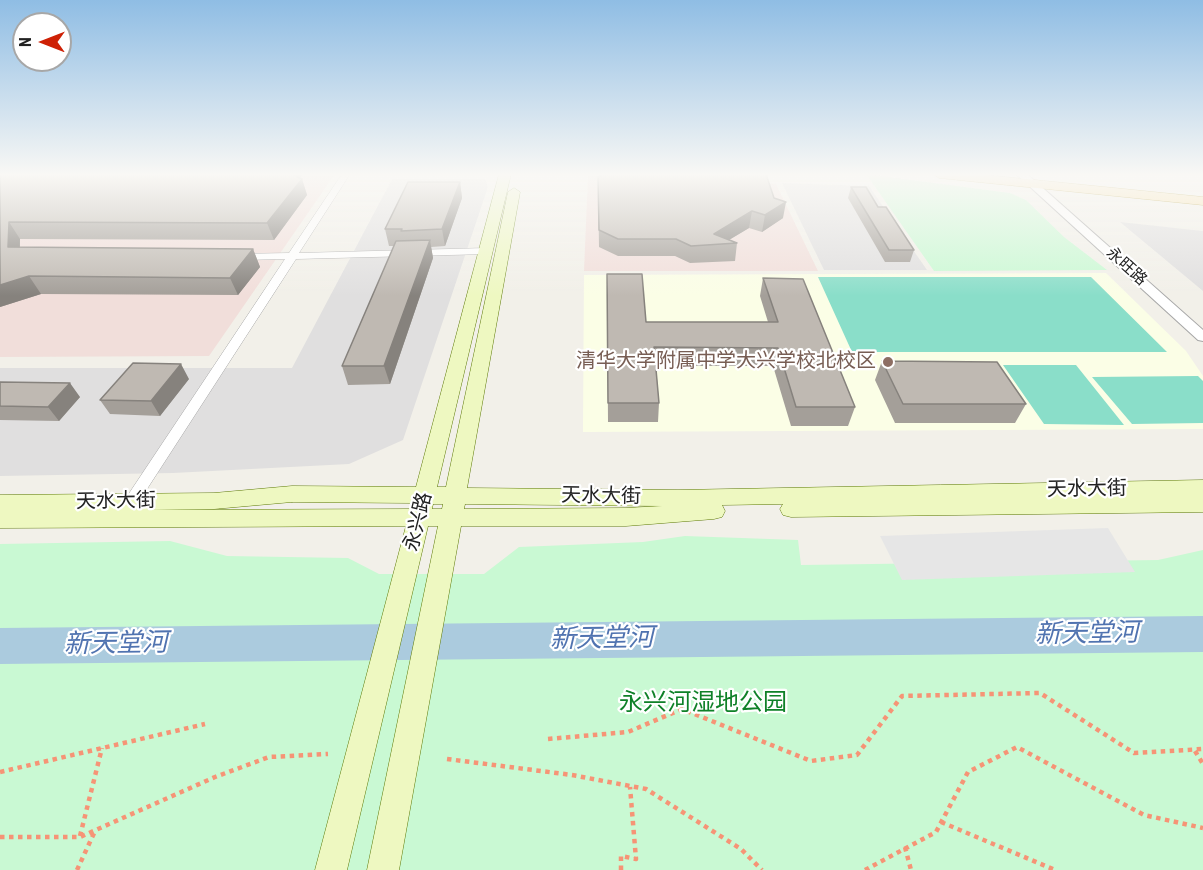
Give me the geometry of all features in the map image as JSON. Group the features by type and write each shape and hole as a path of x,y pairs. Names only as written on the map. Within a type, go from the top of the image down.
{"main road":[{"name":"永兴路","path":"331,870 496,215"},
{"name":"永兴路","path":"382,870 510,215"},
{"name":"天水大街","path":"0,503 214,501 292,494 678,498 1203,488"},
{"name":"天水大街","path":"0,519 626,517 696,511 1203,504"}],"street":[{"path":"130,502 320,215"},
{"name":"永旺路","path":"1070,215 1203,337"},
{"name":"永旺路","path":"1074,215 1203,322"},
{"path":"223,257 487,251"}],"path":[{"path":"548,739 628,732 682,709 811,761 857,755 902,696 1040,693 1134,753 1203,749"},
{"path":"0,772 205,724"},
{"path":"865,870 904,847 936,832 968,772 1017,747 1144,815 1203,828"},
{"path":"80,837 102,748"},
{"path":"1194,750 1203,764"},
{"path":"0,837 80,837 215,777 269,757 327,754"},
{"path":"447,759 572,775 646,789 741,849 762,870"},
{"path":"621,870 621,856 636,858 630,786"},
{"path":"941,822 1055,870"},
{"path":"77,870 95,830"},
{"path":"904,847 911,870"}],"shaded area":[{"path":"0,215 307,215 209,356 0,357"},
{"path":"373,215 479,215 403,440 349,464 173,473 0,476 0,368 292,368"},
{"path":"586,215 791,215 818,271 584,271"},
{"path":"797,215 889,215 927,270 824,270"},
{"path":"1120,222 1203,231 1203,291"},
{"name":"清华大学附属中学大兴学校北校区","path":"1106,273 1186,351 1203,376 1203,429 583,432 584,275"},
{"path":"1108,528 1135,572 902,580 880,536"}],"green space":[{"path":"894,215 1041,215 1064,237 1107,270 934,271"},
{"path":"818,277 1091,277 1167,352 852,352"},
{"path":"1003,365 1076,365 1124,425 1044,424"},
{"path":"1198,376 1203,381 1203,423 1132,424 1092,377"},
{"name":"永兴河湿地公园","path":"685,536 798,540 801,565 1158,560 1203,550 1203,870 0,870 0,544 170,541 227,556 348,558 379,574 484,574 519,547 643,542"}],"building":[{"path":"0,215 274,215 267,223 9,222 8,247 253,249 230,278 29,276 0,285"},
{"path":"392,215 448,215 442,229 401,231 402,229 385,229"},
{"path":"599,215 746,215 714,234 737,243 691,246 676,239 618,239 599,230"},
{"path":"868,215 891,215 914,250 889,250"},
{"path":"430,240 384,366 342,366 396,241"},
{"path":"607,274 642,274 646,322 778,322 763,278 803,279 855,407 796,407 778,348 654,347 659,403 608,403"},
{"path":"882,361 997,362 1026,404 903,404"},
{"path":"133,363 181,364 151,401 100,400"},
{"path":"0,382 70,383 48,407 0,406"}],"waterway":[{"name":"新天堂河","path":"0,646 1203,634"}],"place":[{"name":"清华大学附属中学大兴学校北校区","path":"888,362"}]}
